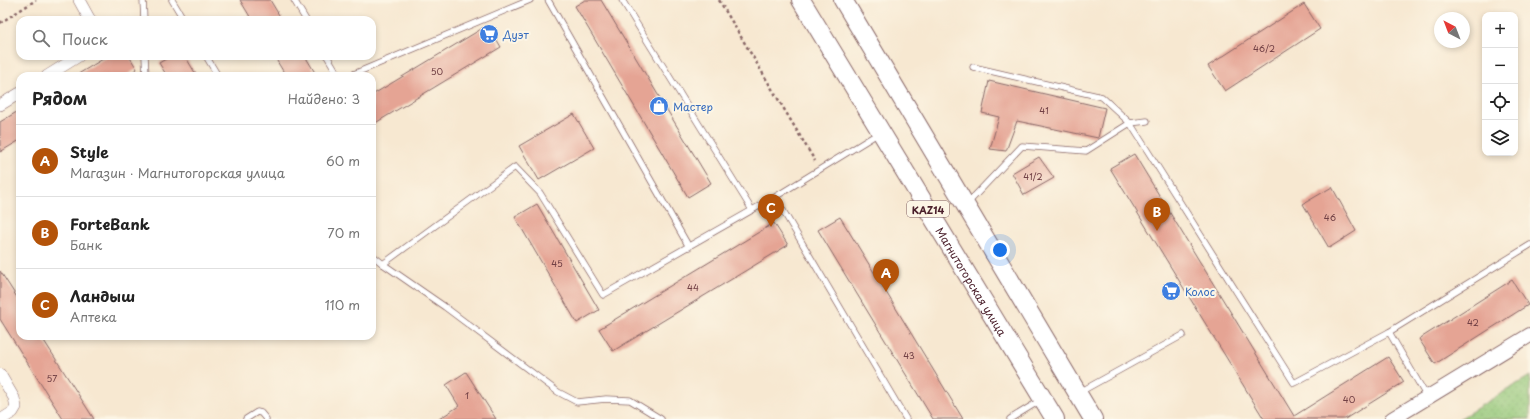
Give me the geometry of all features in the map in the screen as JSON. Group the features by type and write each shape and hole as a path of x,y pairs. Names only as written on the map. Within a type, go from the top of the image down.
{"main road":[{"name":"Магнитогорская улица","path":"801,0 1055,419"},
{"name":"KAZ14","path":"843,0 1093,419"}],"street":[{"path":"80,0 88,16"},
{"path":"53,72 73,60"},
{"path":"0,105 16,95"},
{"path":"1392,419 1530,335"},
{"path":"0,374 14,398 16,407 13,412 2,419"}],"lane":[{"path":"143,0 144,16"},
{"path":"172,0 182,16"},
{"path":"294,0 304,16"},
{"path":"359,72 530,0"},
{"path":"548,0 689,247"},
{"path":"622,0 752,210"},
{"path":"146,60 146,72"},
{"path":"208,60 216,72"},
{"path":"329,60 337,72"},
{"path":"974,67 1102,97 1130,123 1294,383 1389,332 1530,245"},
{"path":"966,206 1022,146 1086,151 1130,123 1147,121"},
{"path":"383,264 515,167 540,193 603,295 689,247 881,132"},
{"path":"775,196 906,419"},
{"path":"376,258 445,306 558,392 577,402 606,399 630,400 661,419"},
{"path":"1389,332 1427,398"},
{"path":"1078,393 1183,335"},
{"path":"1010,419 1043,399"},
{"path":"246,419 257,412 261,413 266,419"}],"path":[{"path":"0,23 36,0"},
{"path":"719,0 820,169"}],"green space":[{"path":"1530,376 1530,419 1459,419"}],"building":[{"path":"240,0 270,0 280,16 250,16"},
{"path":"585,0 601,0 711,183 688,197 575,6"},
{"path":"1304,4 1320,29 1225,91 1208,66"},
{"path":"488,25 501,47 376,123 376,93"},
{"path":"101,60 131,60 137,69 132,72 82,72"},
{"path":"164,60 187,60 195,72 165,72 159,63"},
{"path":"276,60 307,60 315,72 284,72"},
{"path":"989,81 1105,108 1098,138 1017,121 1006,151 990,149 999,117 982,113"},
{"path":"16,112 16,142 0,152 0,122"},
{"path":"574,114 594,148 539,180 519,146"},
{"path":"1134,154 1294,416 1388,357 1404,382 1345,419 1264,419 1110,168"},
{"path":"1039,157 1054,178 1024,195 1012,173"},
{"path":"1332,187 1356,231 1329,248 1303,204"},
{"path":"537,204 599,310 577,323 515,217"},
{"path":"840,217 963,419 933,419 818,230"},
{"path":"774,223 788,245 613,351 599,329"},
{"path":"0,271 16,296 16,340 44,340 94,419 63,419 0,319"},
{"path":"1512,280 1528,305 1435,364 1419,339"},
{"path":"466,372 496,419 439,419 459,406 446,385"}],"place":[{"name":"Дуэт","path":"489,34"},
{"name":"Мастер","path":"659,106"},
{"name":"Ландыш","path":"771,227"},
{"name":"ForteBank","path":"1157,231"},
{"name":"Колос","path":"1171,291"},
{"name":"Style","path":"886,292"}]}
